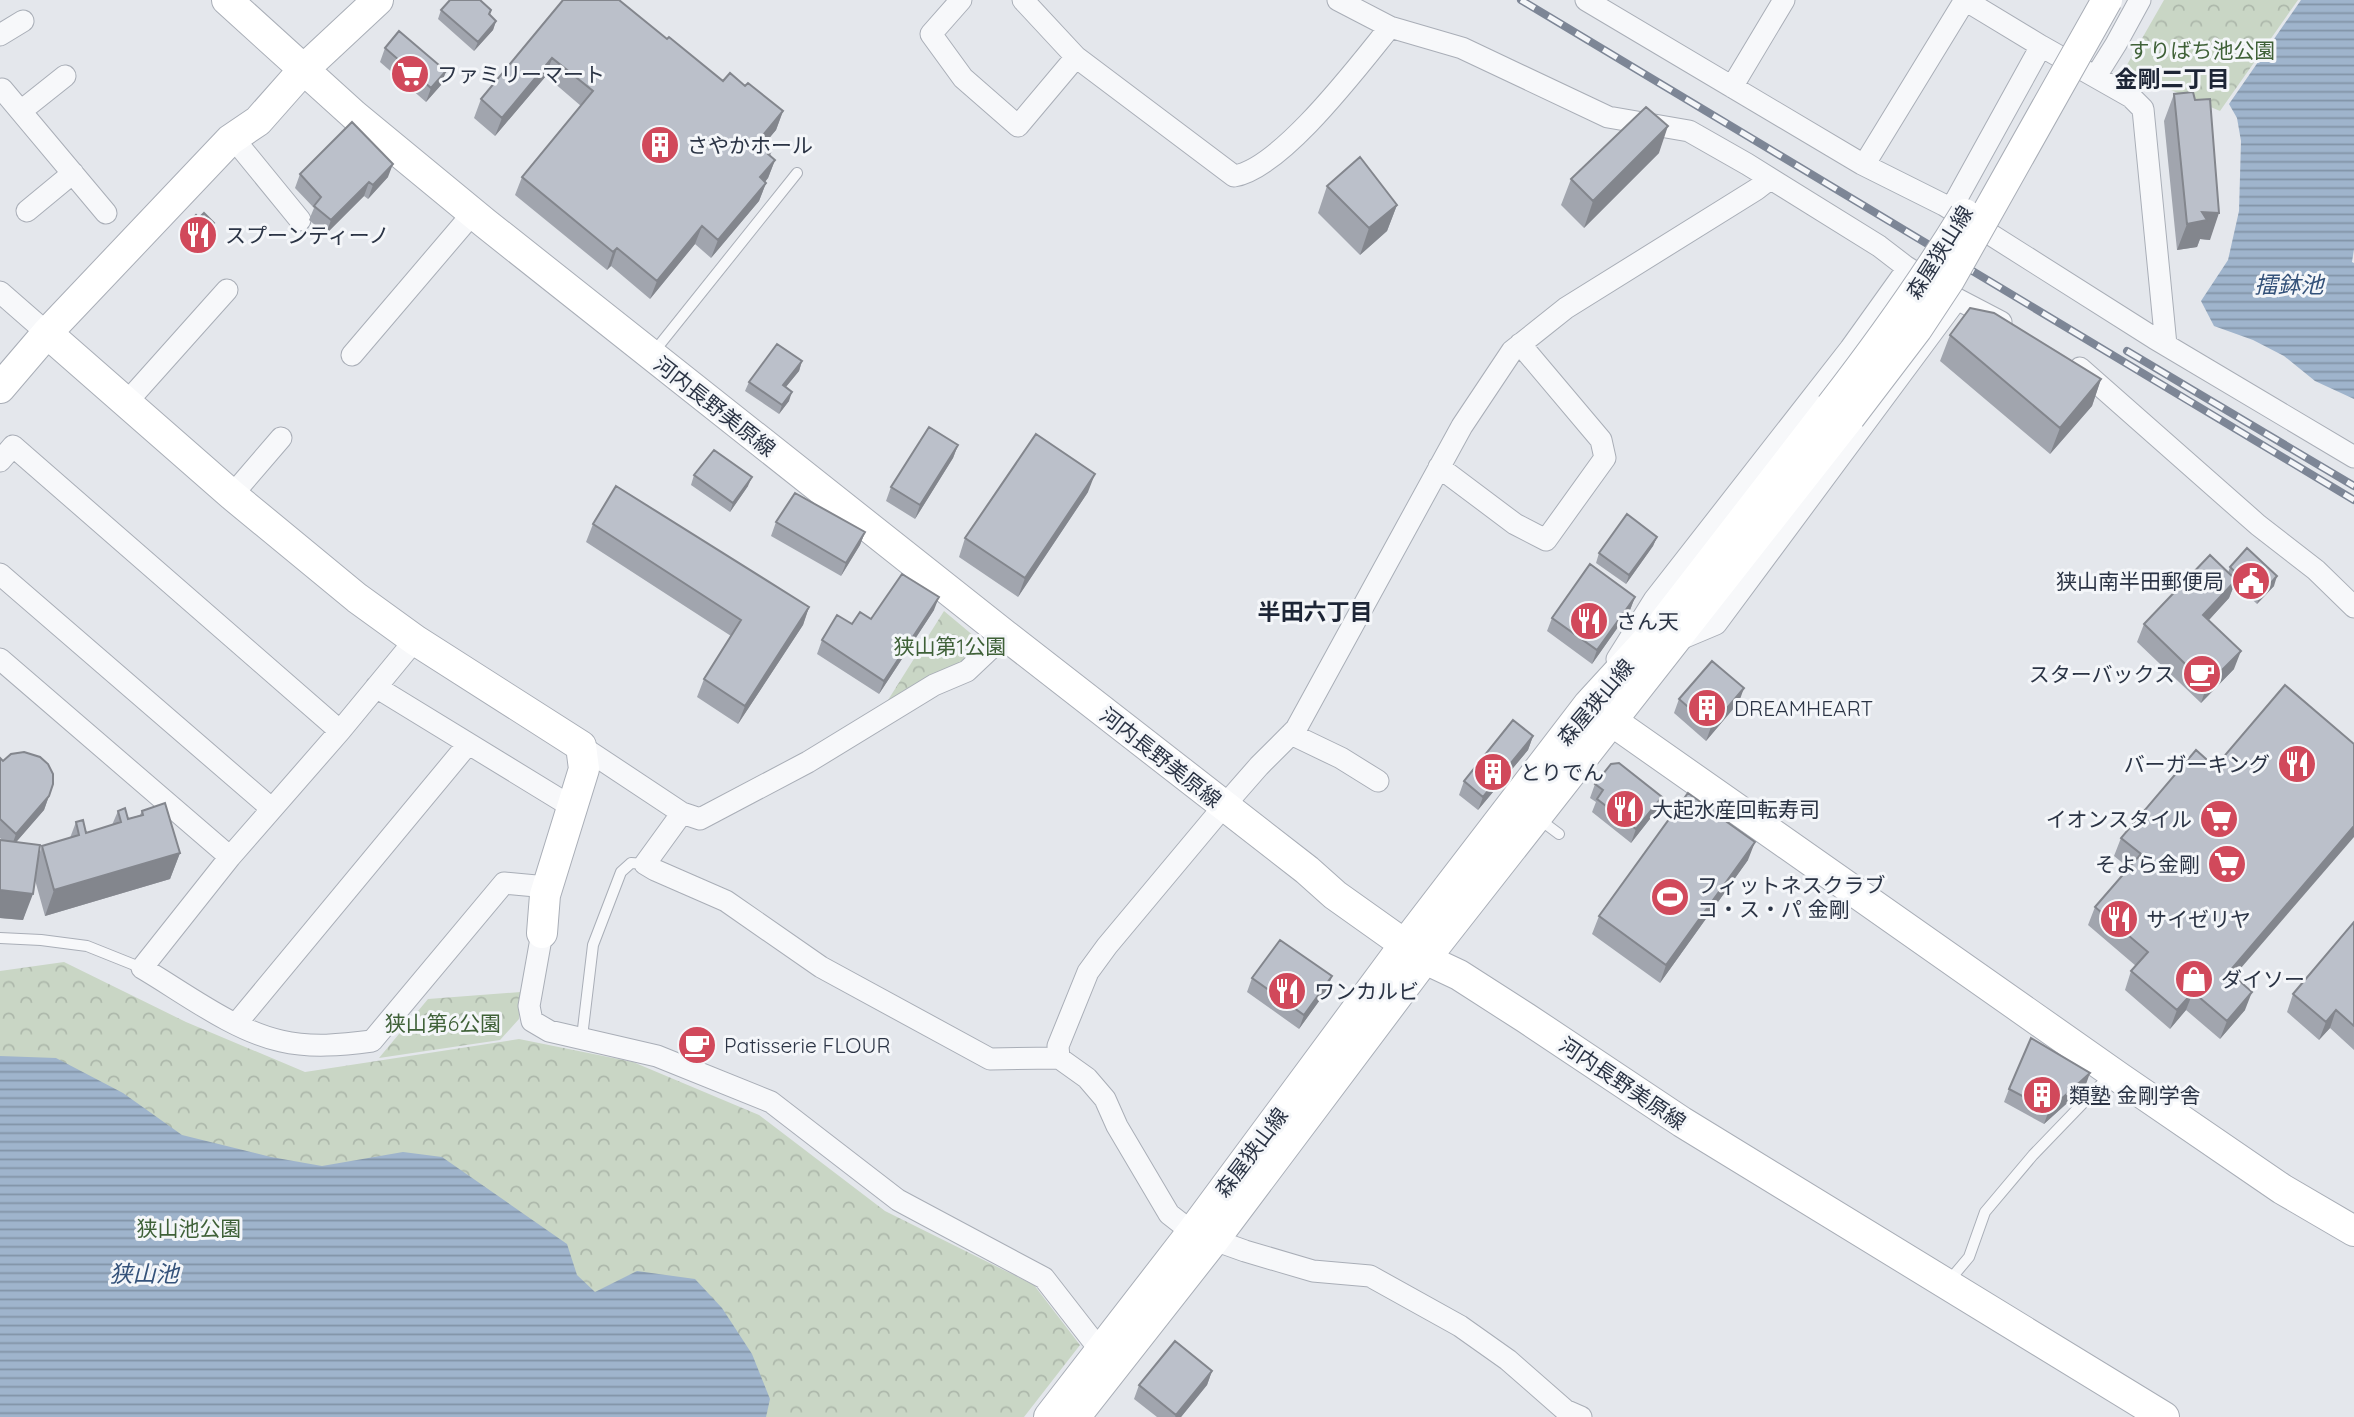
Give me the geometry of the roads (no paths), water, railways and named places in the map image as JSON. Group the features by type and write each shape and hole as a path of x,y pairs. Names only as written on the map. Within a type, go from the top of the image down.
{"main road":[{"name":"河内長野美原線","path":"227,0 354,115 473,213 1005,635 1307,870 1335,895 1415,952 1470,982 1682,1122 2164,1417"},
{"path":"0,388 47,334 233,138 258,121 304,69 378,0"},
{"name":"森屋狭山線","path":"1415,952 1548,826 1613,722 1676,641 1840,412 1865,362 1931,270 1965,214 2084,0"},
{"name":"森屋狭山線","path":"1075,1417 1203,1236 1415,952 1589,704 1664,622 1840,412 1917,329 1983,223 2107,0"},
{"path":"47,334 232,495 357,598 415,640 581,746 584,769 547,887 542,933"},
{"path":"1589,704 2112,1073 2282,1189 2354,1231"},
{"name":"森屋狭山線","path":"1049,1417 1100,1350 1203,1236"}],"street":[{"path":"961,0 931,34 963,78 1017,126 1076,57"},
{"path":"1023,0 1076,57 1234,176 1247,174 1291,142 1390,27"},
{"path":"1338,0 1390,27 1462,48 1608,117 1689,131 1879,246 1957,299 2018,331"},
{"path":"1586,0 1864,165 1951,209 2166,345 2354,457"},
{"path":"1732,87 1784,0"},
{"path":"1864,165 1965,0 2096,76 2131,97 2143,109 2166,345"},
{"path":"2096,76 2140,0"},
{"path":"0,35 23,21"},
{"path":"1951,209 2041,46"},
{"path":"1984,230 2077,65"},
{"path":"20,111 65,76"},
{"path":"0,90 2,89 106,213"},
{"path":"233,138 300,220"},
{"path":"27,211 72,173"},
{"path":"1059,1058 1058,1046 1088,972 1224,806 1296,729 1439,467 1486,388 1512,351 1566,307 1680,238 1770,179"},
{"path":"352,355 473,213"},
{"path":"1589,704 1654,600 1850,349 1908,268"},
{"path":"126,402 227,290"},
{"path":"0,292 47,334"},
{"path":"1676,641 1716,624 1957,299"},
{"path":"1439,467 1515,524 1546,540 1605,458 1601,440 1520,344"},
{"path":"2064,357 2076,364 2258,525 2316,570 2354,607"},
{"path":"232,495 281,438"},
{"path":"0,461 13,446 340,731"},
{"path":"0,574 272,809"},
{"path":"581,746 682,813 700,820 808,762 934,685 967,671 1005,635"},
{"path":"415,640 230,857 142,968 236,1024 281,1041 338,1046 372,1041 504,883 547,887"},
{"path":"0,659 230,857"},
{"path":"376,687 572,807"},
{"path":"1291,734 1341,758 1378,781"},
{"path":"236,1024 468,744"},
{"path":"682,813 645,863 654,870 726,901 821,967 990,1059 1059,1058 1087,1078 1105,1099 1117,1126 1169,1214 1203,1236 1313,1271 1370,1276 1460,1326 1508,1360 1565,1409 1577,1416"},
{"path":"542,933 529,1006 532,1021 550,1031 657,1056 772,1102 898,1200 1044,1278 1100,1350"}],"lane":[{"path":"651,355 797,173"},
{"path":"582,1037 593,945 599,927 621,872 631,863 645,863"},
{"path":"0,938 87,946 142,968"},
{"path":"1946,1284 1969,1257 1985,1212 2034,1155 2112,1073"}],"water":[{"name":"擂鉢池","path":"2301,0 2354,0 2354,399 2315,381 2284,356 2253,340 2214,326 2201,301 2228,260 2239,211 2241,141 2237,118 2229,104"},
{"name":"狭山池","path":"0,1056 56,1058 123,1093 182,1135 271,1157 322,1166 403,1152 442,1157 567,1244 577,1275 595,1292 637,1271 695,1279 722,1308 752,1354 770,1399 766,1417 0,1417"}],"railway":[{"path":"1521,0 2354,500"},
{"path":"2127,351 2354,486"}],"place":[{"name":"ファミリーマート","path":"410,74"},
{"name":"さやかホール","path":"660,145"},
{"name":"スプーンティーノ","path":"198,235"},
{"name":"狭山南半田郵便局","path":"2251,581"},
{"name":"さん天","path":"1589,621"},
{"name":"スターバックス","path":"2202,674"},
{"name":"DREAMHEART","path":"1707,708"},
{"name":"バーガーキング","path":"2297,764"},
{"name":"とりでん","path":"1493,772"},
{"name":"大起水産回転寿司","path":"1625,809"},
{"name":"イオンスタイル","path":"2219,819"},
{"name":"そよら金剛","path":"2227,864"},
{"name":"フィットネスクラブ コ・ス・パ 金剛","path":"1670,897"},
{"name":"サイゼリヤ","path":"2119,919"},
{"name":"ダイソー","path":"2194,979"},
{"name":"ワンカルビ","path":"1287,991"},
{"name":"Patisserie FLOUR","path":"697,1045"},
{"name":"類塾 金剛学舎","path":"2042,1095"}],"district":[{"name":"金剛二丁目","path":"2172,78"},
{"name":"半田六丁目","path":"1315,611"}],"park label":[{"name":"すりばち池公園","path":"2202,50"},
{"name":"狭山第1公園","path":"950,646"},
{"name":"狭山第6公園","path":"443,1023"},
{"name":"狭山池公園","path":"189,1228"}]}
